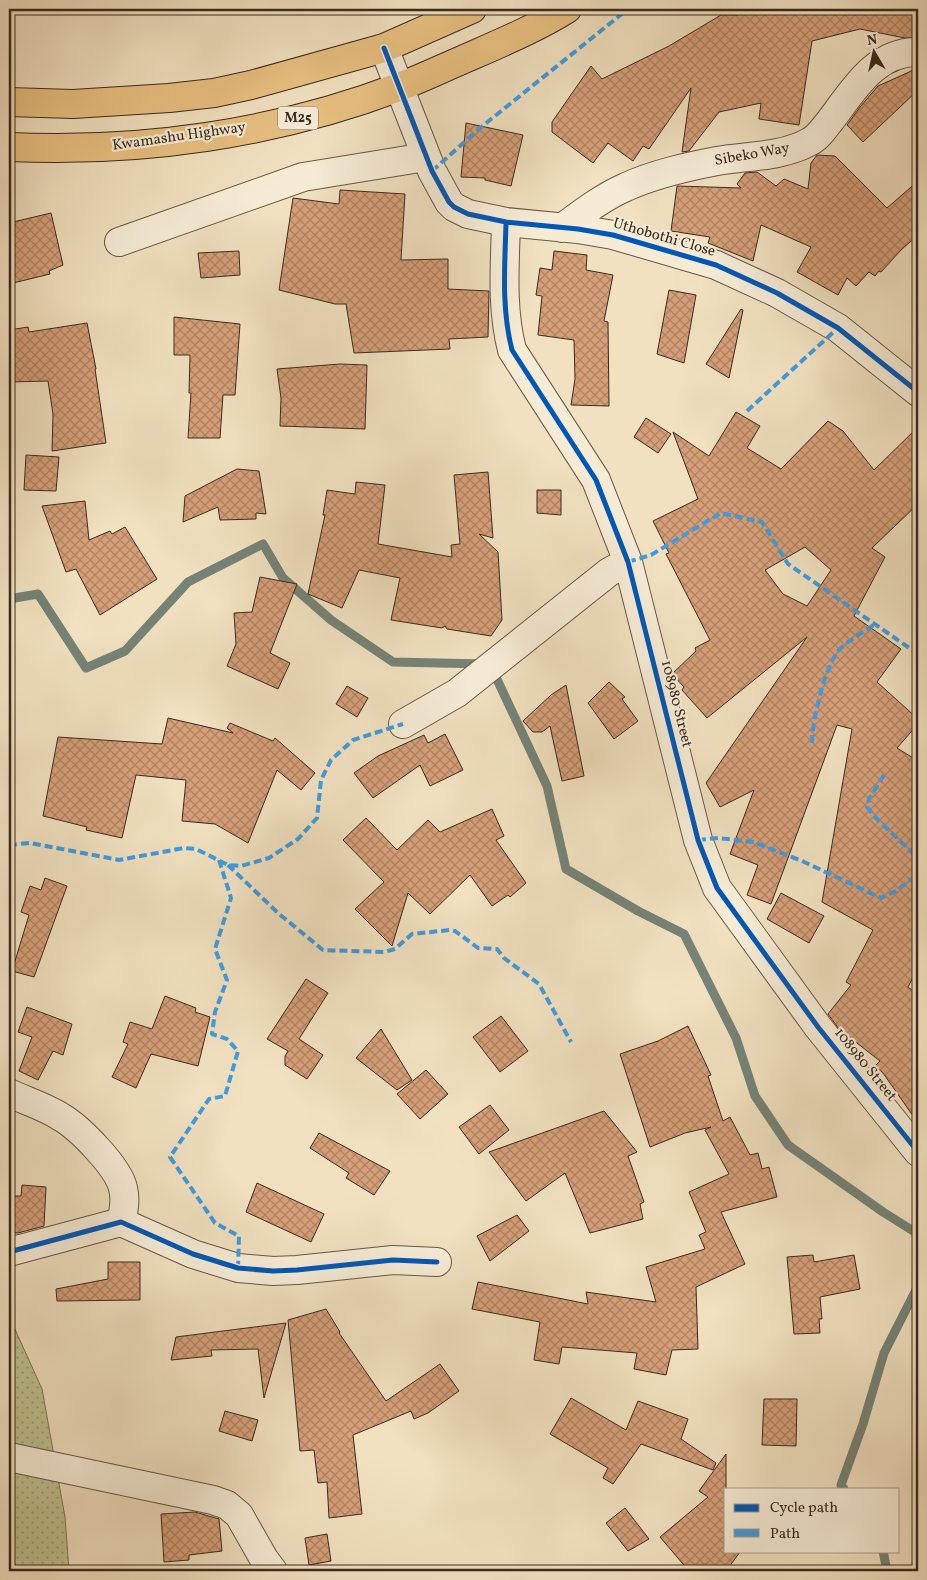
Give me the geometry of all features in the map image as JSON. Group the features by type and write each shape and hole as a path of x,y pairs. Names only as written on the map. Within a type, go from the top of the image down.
{"main road":[{"path":"9,102 73,104 214,93 251,85 384,48 472,9"},
{"name":"Kwamashu Highway","path":"9,147 114,147 210,136 308,116 399,87 479,53 567,9"}],"street":[{"name":"Uthobothi Close","path":"384,48 432,171 449,202 454,207 468,214 506,222 613,235 716,265 777,293 838,328 918,392"},
{"name":"Sibeko Way","path":"562,228 586,210 644,179 714,162 787,151 810,142 868,72 885,59 906,52 918,52"},
{"path":"119,242 303,176 426,157"},
{"name":"108980 Street","path":"506,222 504,299 506,328 512,350 596,480 628,562 698,840 717,888 818,1027 918,1152"},
{"path":"403,724 457,693 609,572 628,562"},
{"path":"9,1093 60,1116 80,1129 114,1169 123,1187 125,1203 121,1222"},
{"path":"9,1252 121,1222 193,1254 238,1268 273,1271 393,1260 437,1262"},
{"path":"9,1457 213,1500 227,1505 239,1514 264,1559 273,1571"}],"green space":[{"path":"9,1316 42,1389 65,1517 69,1571 9,1571"}],"building":[{"path":"737,9 918,9 918,37 905,38 860,29 812,41 799,125 759,119 761,103 719,112 689,151 682,152 691,88 649,149 643,146 633,161 608,143 593,163 552,132 552,122 591,66 602,79 669,46 721,15 738,15"},
{"path":"918,68 918,90 863,142 847,125 860,107 878,86"},
{"path":"466,123 523,135 511,186 485,180 485,178 461,177"},
{"path":"817,155 835,156 887,208 918,181 918,235 881,272 879,271 875,276 869,272 856,286 847,278 838,295 797,272 811,247 761,225 753,261 708,243 710,237 671,231 677,186 741,188 737,184 745,173 757,172 776,186 784,179 808,189 811,163"},
{"path":"340,190 405,194 401,260 448,259 448,289 489,291 488,337 449,339 450,349 354,353 346,304 335,304 279,290 293,198 339,204"},
{"path":"51,213 63,265 49,271 50,274 9,284 9,223"},
{"path":"239,251 240,275 201,278 198,253"},
{"path":"554,251 587,255 586,270 613,275 604,321 608,322 609,406 571,405 575,379 574,340 538,335 542,296 536,295 540,268 552,270"},
{"path":"669,290 696,295 684,363 657,354"},
{"path":"741,309 743,310 729,378 706,364"},
{"path":"174,317 240,324 235,395 223,395 220,438 188,438 191,393 189,393 190,355 174,355"},
{"path":"87,323 96,369 106,443 52,451 53,414 48,381 9,382 9,330 28,327 29,332"},
{"path":"340,364 367,365 365,429 280,426 281,398 277,369"},
{"path":"736,412 760,426 747,448 781,469 828,421 843,431 874,470 918,427 918,504 872,548 885,557 854,616 901,649 877,682 918,719 918,724 897,748 918,761 918,968 908,987 918,995 918,1123 883,1073 875,1066 880,1061 839,1029 828,1014 851,985 846,982 873,930 822,902 852,729 837,725 771,904 747,895 758,865 730,854 754,790 720,807 706,783 807,637 707,718 682,690 684,687 672,674 696,651 695,648 710,640 666,554 669,553 653,521 698,499 673,432 709,456","holes":["805,547 831,570 807,606 783,594 765,570"]},
{"path":"646,418 671,434 658,453 634,437"},
{"path":"26,455 59,457 56,491 24,490"},
{"path":"237,469 259,471 266,514 256,513 256,519 220,520 218,507 183,522 185,496"},
{"path":"488,472 493,538 479,534 498,552 502,620 491,636 447,629 445,626 442,628 391,620 400,578 359,570 342,608 308,594 325,515 323,515 327,490 355,494 356,482 385,485 378,544 452,557 451,545 460,544 454,475"},
{"path":"537,490 561,490 561,515 537,513"},
{"path":"85,501 89,540 110,531 112,534 125,527 157,579 100,615 76,569 66,572 42,506"},
{"path":"260,577 297,584 270,653 290,663 278,689 227,666 236,644 234,613 252,612"},
{"path":"609,682 625,697 622,699 638,721 614,739 588,703"},
{"path":"566,685 584,776 562,781 550,726 542,732 533,732 523,721 551,695"},
{"path":"347,686 368,698 357,717 336,704"},
{"path":"168,718 233,733 227,728 230,723 273,741 275,738 315,773 301,790 277,770 248,843 215,824 182,821 186,780 136,775 122,838 86,830 87,827 43,816 58,737 162,744"},
{"path":"445,734 463,770 430,786 420,765 373,798 354,773 378,756 424,735 428,743"},
{"path":"492,809 504,836 496,840 526,883 510,897 508,895 492,906 470,875 430,914 408,893 392,946 355,909 384,882 343,840 366,818 397,850 428,820 440,832"},
{"path":"45,878 67,886 34,977 12,971 29,915 21,912 30,886 41,890"},
{"path":"781,893 824,916 809,943 767,919"},
{"path":"306,979 328,993 299,1039 323,1055 307,1079 285,1065 285,1056 288,1051 267,1039"},
{"path":"165,996 196,1008 195,1012 210,1017 198,1066 151,1054 136,1088 112,1077 128,1044 123,1042 130,1022 152,1029"},
{"path":"27,1007 72,1024 63,1055 53,1051 38,1080 19,1071 32,1037 18,1032"},
{"path":"501,1016 528,1051 500,1072 473,1037"},
{"path":"688,1026 711,1075 708,1076 723,1121 730,1117 750,1155 758,1153 762,1169 769,1167 777,1197 721,1212 745,1264 696,1287 698,1349 672,1350 666,1375 634,1369 637,1353 562,1347 559,1364 534,1360 540,1322 472,1309 478,1282 588,1304 586,1292 656,1302 646,1267 705,1249 699,1235 706,1232 689,1192 729,1174 705,1130 711,1127 685,1133 650,1147 620,1054 658,1041"},
{"path":"381,1029 412,1080 397,1090 356,1058"},
{"path":"426,1070 448,1094 420,1119 397,1094"},
{"path":"490,1105 509,1130 479,1154 459,1127"},
{"path":"604,1111 637,1152 628,1156 644,1202 640,1204 643,1219 590,1233 565,1173 526,1201 489,1152"},
{"path":"319,1133 390,1171 374,1195 346,1178 349,1173 310,1148"},
{"path":"257,1183 324,1214 311,1242 246,1212"},
{"path":"22,1185 46,1187 44,1226 18,1233 9,1233 9,1196 21,1196"},
{"path":"517,1215 529,1231 490,1261 477,1236"},
{"path":"813,1255 814,1262 854,1255 860,1289 820,1297 822,1319 819,1319 820,1333 794,1334 787,1257"},
{"path":"108,1262 140,1262 140,1300 57,1301 56,1289 108,1279"},
{"path":"326,1309 339,1333 386,1401 440,1364 459,1391 428,1413 414,1419 411,1411 353,1435 362,1514 329,1518 327,1482 318,1483 314,1450 300,1451 288,1320"},
{"path":"286,1323 264,1398 258,1349 211,1350 212,1356 171,1360 176,1337"},
{"path":"571,1398 626,1430 638,1401 688,1419 681,1439 716,1463 713,1470 641,1444 613,1484 603,1478 608,1468 550,1434"},
{"path":"764,1399 797,1399 796,1446 762,1445"},
{"path":"225,1411 258,1420 252,1441 219,1431"},
{"path":"726,1454 724,1552 740,1552 726,1571 689,1571 660,1537 708,1497 699,1491"},
{"path":"625,1508 649,1539 628,1551 606,1523"},
{"path":"195,1512 219,1519 222,1551 189,1555 189,1560 164,1562 161,1514"},
{"path":"327,1534 331,1561 309,1565 305,1538"}],"waterway":[{"path":"9,599 38,594 86,668 125,651 188,582 263,544 283,578 331,620 393,662 485,664 495,675 547,786 566,869 638,911 684,934 736,1038 755,1096 788,1145 883,1212 918,1234"},
{"path":"843,1488 841,1485 863,1424 884,1353 918,1286"},
{"path":"883,1552 887,1571"}],"marked path":[{"path":"432,171 480,128 628,9"},
{"path":"747,411 838,328"},
{"path":"628,562 651,555 721,513 762,522 788,564 918,654"},
{"path":"812,743 820,694 834,656 848,642 875,624"},
{"path":"9,845 30,843 119,860 184,848 196,849 228,865 241,866 269,858 298,839 317,818 321,780 331,760 353,740 403,724"},
{"path":"884,775 869,799 867,807 918,858"},
{"path":"698,840 718,838 753,842 802,861 881,898 896,891 918,874"},
{"path":"219,860 231,898 215,949 227,980 215,1012 212,1034 227,1039 238,1051 225,1096 209,1099 170,1157 215,1223 239,1236 238,1268"},
{"path":"228,865 278,913 323,950 384,952 395,949 412,934 450,930 455,931 478,948 497,949 504,958 539,984 571,1042"}],"cycle path":[{"path":"384,48 432,171 449,202 454,207 468,214 506,222 578,229 613,235 716,265 777,293 838,328 918,392"},
{"path":"506,222 505,302 512,350 596,480 628,562 698,840 717,888 818,1027 918,1152"},
{"path":"9,1252 121,1222 193,1254 238,1268 273,1271 393,1260 437,1262"}]}
